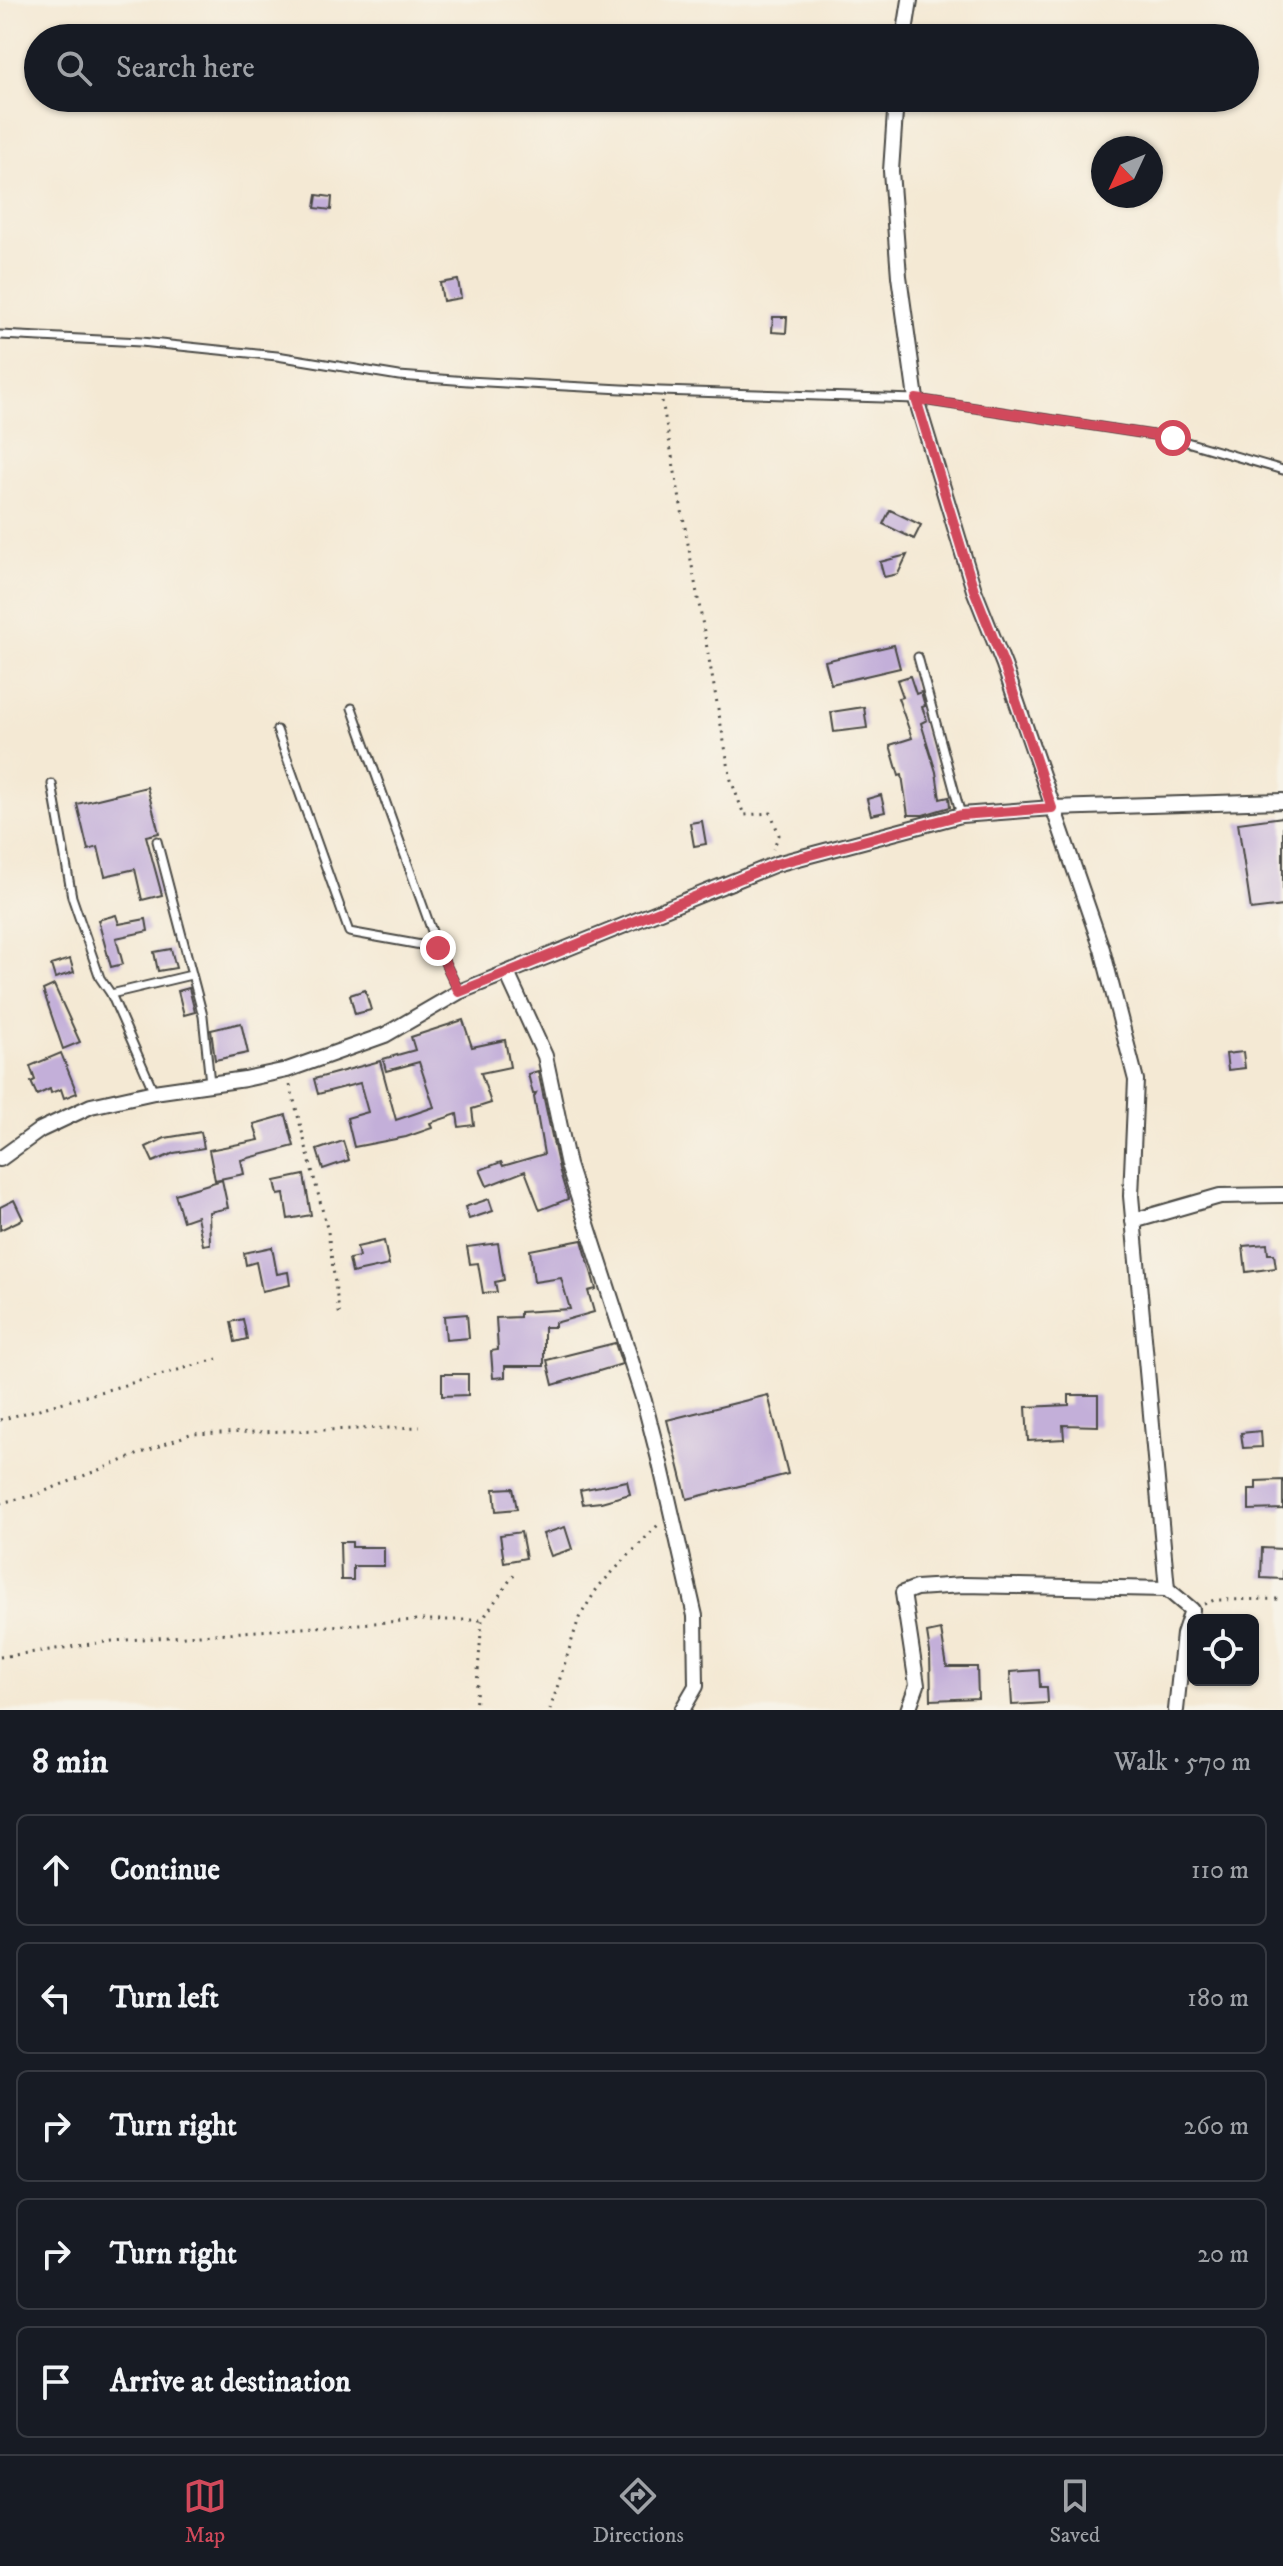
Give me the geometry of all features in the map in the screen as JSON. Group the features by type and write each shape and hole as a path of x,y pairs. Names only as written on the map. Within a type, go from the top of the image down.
{"street":[{"path":"906,24 910,0"},
{"path":"895,112 892,186 899,276 916,399 974,590 1004,665 1102,949 1136,1080 1131,1196 1167,1589"},
{"path":"0,1159 40,1130 91,1106 287,1070 385,1035 459,992 776,864 961,815 1052,808 1283,801"},
{"path":"507,973 545,1056 568,1165 644,1401 671,1510 695,1616 696,1686 682,1710"},
{"path":"1133,1221 1220,1196 1283,1195"},
{"path":"908,1710 917,1685 903,1593 916,1588 963,1585 1167,1589 1192,1610 1184,1634 1176,1710"}],"lane":[{"path":"0,335 277,356 399,376 660,391 916,399 1173,438 1283,470"},
{"path":"918,657 961,815"},
{"path":"352,708 438,948 459,992"},
{"path":"277,730 349,932 438,948"},
{"path":"52,784 72,897 100,978 111,994 154,1092"},
{"path":"157,841 203,1016 210,1083"},
{"path":"111,994 191,975"}],"path":[{"path":"660,391 731,780 744,815 771,813 779,835 772,851 776,864"},
{"path":"287,1070 328,1232 340,1319"},
{"path":"0,1420 217,1359"},
{"path":"0,1503 35,1495 190,1434 420,1427"},
{"path":"550,1710 579,1618 598,1587 671,1510"},
{"path":"475,1710 482,1620 517,1570"},
{"path":"1192,1610 1214,1600 1283,1599"},
{"path":"0,1657 112,1641 417,1620 482,1620"}],"building":[{"path":"317,195 332,197 331,210 315,208"},
{"path":"458,280 461,298 443,301 440,283"},
{"path":"773,317 787,317 786,333 772,332"},
{"path":"890,510 921,525 914,539 883,524"},
{"path":"907,555 898,574 884,577 880,562"},
{"path":"894,645 900,668 831,684 825,661"},
{"path":"910,676 916,694 921,692 925,706 922,707 927,720 921,723 936,772 940,799 949,797 950,807 923,815 908,815 902,775 899,776 890,745 912,738 898,698 903,697 897,680"},
{"path":"864,707 867,728 834,732 831,712"},
{"path":"147,787 159,833 146,836 162,895 142,900 135,869 105,876 98,847 88,850 77,804"},
{"path":"881,795 885,812 871,815 867,799"},
{"path":"1283,817 1283,906 1251,910 1238,823"},
{"path":"702,821 706,844 694,846 690,823"},
{"path":"116,915 119,924 146,919 148,931 116,938 123,964 111,967 98,920"},
{"path":"171,949 176,968 158,971 154,952"},
{"path":"70,959 74,972 55,978 51,965"},
{"path":"54,985 80,1042 63,1049 43,990"},
{"path":"189,988 195,1012 184,1015 178,991"},
{"path":"365,990 371,1010 355,1014 350,995"},
{"path":"463,1020 472,1047 505,1040 510,1067 481,1073 491,1103 472,1109 474,1125 459,1127 457,1114 430,1123 432,1128 406,1137 354,1147 347,1118 368,1112 360,1083 318,1094 314,1079 380,1061 396,1120 434,1107 419,1062 386,1071 383,1059 415,1050 411,1037"},
{"path":"241,1023 248,1053 215,1060 211,1030"},
{"path":"1243,1052 1245,1068 1228,1070 1226,1054"},
{"path":"61,1053 77,1093 64,1098 61,1089 51,1093 50,1089 37,1095 31,1082 35,1080 30,1066"},
{"path":"538,1071 568,1199 540,1210 525,1171 487,1186 480,1170 501,1162 503,1166 544,1154 534,1097 536,1093 533,1094 528,1074"},
{"path":"286,1115 294,1146 241,1160 244,1174 215,1180 209,1150 259,1140 254,1124"},
{"path":"201,1132 204,1148 174,1153 153,1162 146,1147 165,1138"},
{"path":"343,1141 349,1160 323,1169 317,1150"},
{"path":"304,1175 311,1215 288,1219 284,1194 278,1195 275,1181"},
{"path":"222,1180 228,1208 209,1212 210,1244 203,1245 197,1216 183,1221 175,1194"},
{"path":"489,1199 493,1211 469,1219 465,1207"},
{"path":"14,1200 23,1219 0,1230 0,1207"},
{"path":"582,1240 596,1289 588,1291 594,1312 555,1323 555,1327 544,1327 544,1366 505,1366 505,1377 493,1378 491,1351 498,1350 496,1318 520,1317 520,1312 570,1309 561,1278 534,1282 530,1250"},
{"path":"384,1241 389,1265 352,1273 349,1259 359,1257 357,1247"},
{"path":"498,1243 504,1280 495,1282 497,1292 483,1293 478,1263 470,1264 467,1247"},
{"path":"1267,1244 1268,1254 1274,1254 1276,1268 1246,1272 1243,1246"},
{"path":"272,1247 277,1274 288,1272 290,1285 262,1291 256,1262 246,1265 244,1253"},
{"path":"467,1314 469,1338 446,1340 444,1316"},
{"path":"243,1319 247,1339 235,1342 231,1322"},
{"path":"615,1343 622,1364 553,1385 547,1360"},
{"path":"442,1374 468,1374 468,1395 442,1396"},
{"path":"768,1395 788,1474 687,1499 667,1420"},
{"path":"1069,1395 1098,1395 1098,1426 1063,1425 1064,1439 1028,1441 1026,1407 1069,1405"},
{"path":"1261,1431 1262,1447 1243,1448 1241,1433"},
{"path":"1283,1480 1283,1509 1249,1510 1249,1489 1256,1489 1256,1481"},
{"path":"627,1481 630,1494 583,1504 580,1490"},
{"path":"513,1488 517,1509 496,1511 494,1489"},
{"path":"565,1527 572,1549 551,1556 543,1534"},
{"path":"521,1532 526,1558 504,1562 500,1535"},
{"path":"340,1542 352,1542 352,1547 384,1547 384,1566 353,1566 353,1580 341,1580"},
{"path":"1262,1548 1283,1549 1283,1579 1261,1578"},
{"path":"941,1630 947,1667 977,1667 978,1698 931,1700 927,1633"},
{"path":"1039,1670 1040,1687 1047,1687 1048,1703 1012,1705 1010,1672"}],"route":[{"path":"438,948 459,992 776,864 961,815 1052,808 1004,665 974,590 916,399 1173,438"}]}
